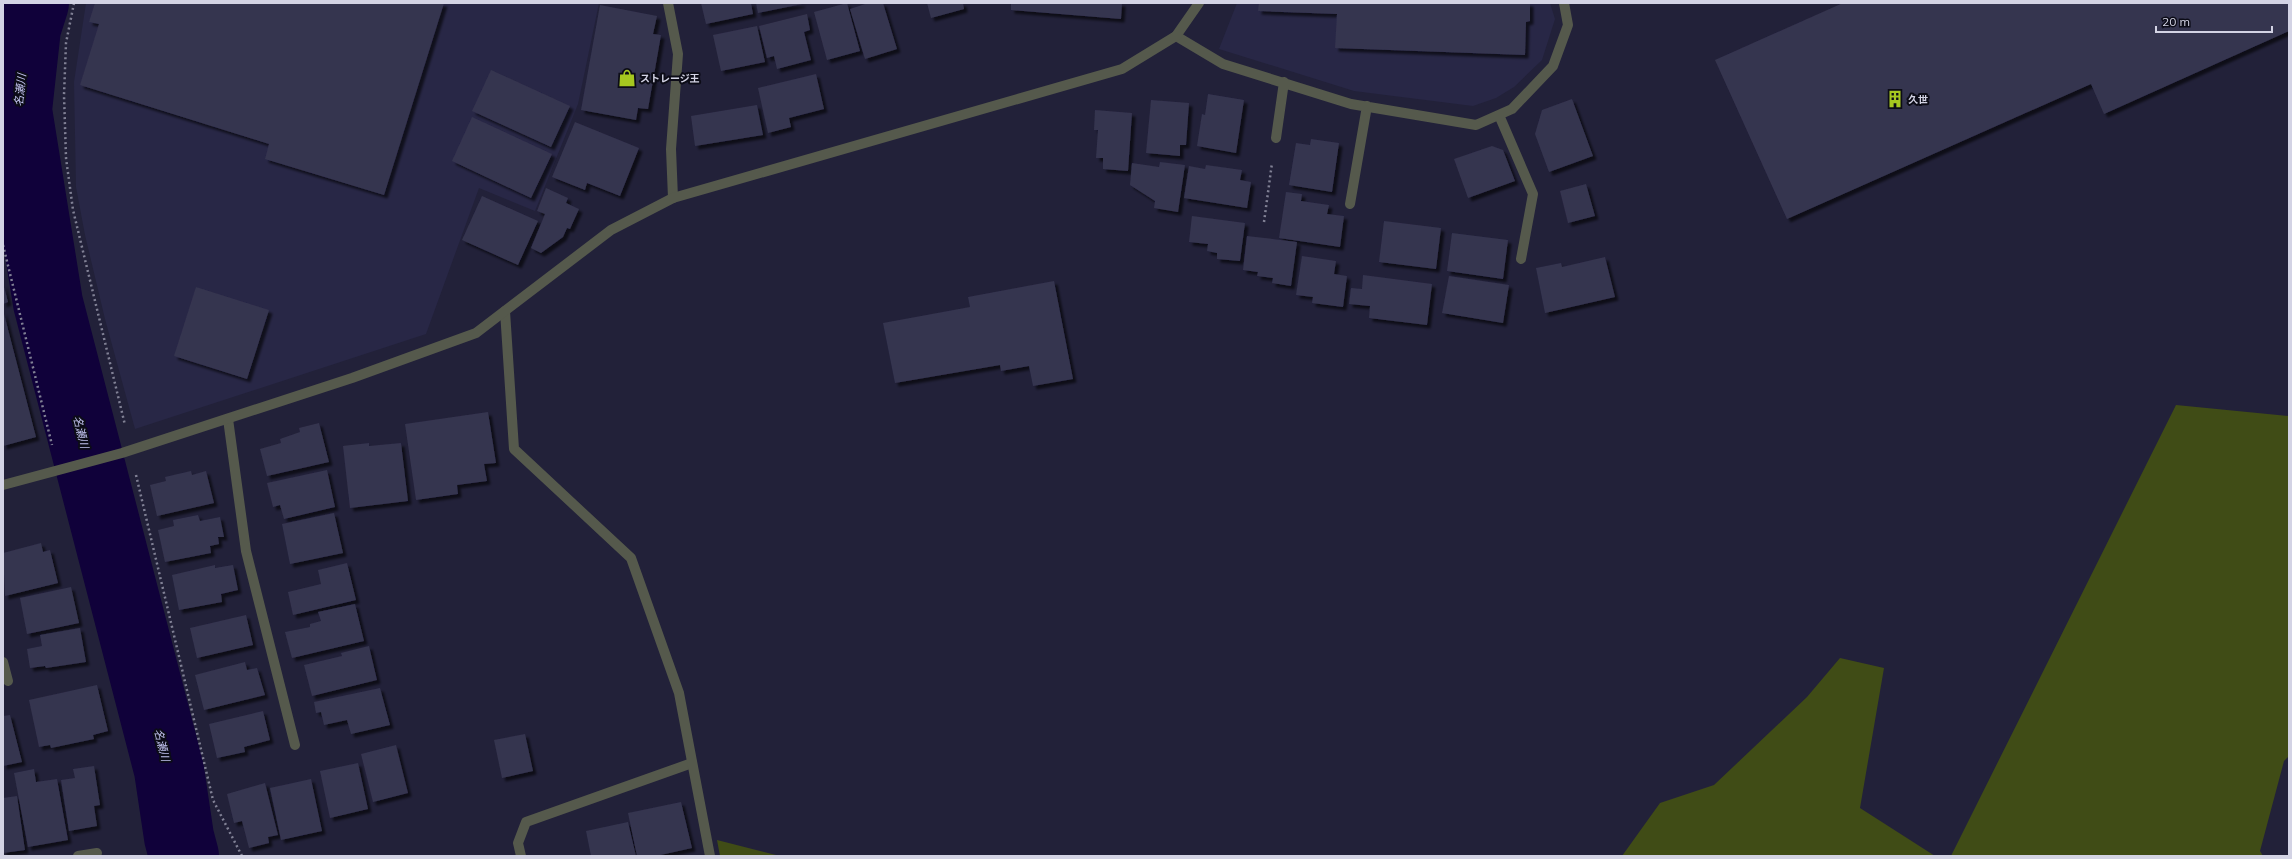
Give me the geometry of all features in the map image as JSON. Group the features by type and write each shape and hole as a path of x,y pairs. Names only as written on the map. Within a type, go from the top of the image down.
{"street":[{"path":"668,3 678,54 671,149 673,198"},
{"path":"3,485 58,472 127,452 352,378 476,333 611,230 673,198 1122,69 1176,36 1199,3"},
{"path":"1176,36 1222,64 1351,104 1476,125 1512,108 1553,66 1568,25 1564,3"},
{"path":"1276,138 1284,82"},
{"path":"1350,204 1366,106"},
{"path":"1499,115 1533,194 1522,259"},
{"path":"505,311 514,449 631,558 679,693 710,856"},
{"path":"228,419 246,551 295,745"},
{"path":"3,662 8,681"},
{"path":"521,856 518,843 526,822 692,762"},
{"path":"78,856 97,853"}],"path":[{"path":"74,3 66,43 64,95 66,158 72,210 127,452 212,800 242,856"},
{"path":"1264,222 1276,138"},
{"path":"3,245 58,472"}],"shaded area":[{"path":"86,3 599,3 578,104 535,211 479,188 426,334 135,429 105,319 85,235 76,187 74,82"},
{"path":"1237,3 1550,3 1555,19 1542,60 1514,87 1496,98 1473,106 1354,91 1219,49"}],"green space":[{"path":"2176,405 2289,416 2289,756 2284,761 2260,851 2263,856 1951,856"},
{"path":"1840,658 1884,668 1860,808 1935,856 1622,856 1660,803 1714,785 1807,697"},
{"path":"717,840 780,856 720,856"}],"building":[{"path":"95,3 444,3 384,195 265,159 269,144 80,85 99,24 89,22"},
{"path":"701,3 751,3 753,14 706,24"},
{"path":"756,3 802,3 802,4 758,13"},
{"path":"847,3 860,51 827,60 814,12"},
{"path":"868,3 883,3 897,49 865,59 850,9"},
{"path":"927,3 963,3 964,9 931,18"},
{"path":"1011,3 1122,3 1121,19 1011,10"},
{"path":"1259,3 1530,3 1530,21 1526,22 1525,55 1335,48 1337,14 1258,11"},
{"name":"久世","path":"1843,3 2289,3 2289,31 2104,114 2091,84 1787,219 1715,60"},
{"path":"600,5 657,16 653,34 661,35 648,109 638,108 636,120 581,110"},
{"path":"807,14 810,30 804,32 811,60 777,69 774,56 767,58 759,26"},
{"path":"757,26 765,62 721,71 713,35"},
{"path":"491,70 570,106 551,147 472,111"},
{"path":"816,74 824,109 789,118 791,127 768,133 758,88"},
{"path":"1208,94 1244,100 1236,153 1197,146 1202,114 1205,115"},
{"path":"1572,99 1593,156 1549,172 1535,134 1542,110"},
{"path":"1151,100 1189,103 1186,145 1180,145 1180,156 1146,153"},
{"path":"757,105 763,135 695,146 691,116"},
{"path":"1095,110 1132,113 1128,171 1103,169 1103,158 1096,158 1098,130 1094,130"},
{"path":"472,117 552,154 531,198 452,161"},
{"path":"575,122 639,148 620,196 587,183 585,190 552,177"},
{"path":"1311,139 1339,143 1332,192 1289,185 1296,143 1310,145"},
{"path":"1492,146 1503,150 1515,181 1468,198 1454,159"},
{"path":"1160,162 1185,165 1178,212 1154,208 1155,201 1130,185 1132,163 1159,167"},
{"path":"1206,165 1242,170 1240,180 1251,182 1247,208 1184,198 1189,166 1205,169"},
{"path":"1586,184 1595,216 1568,223 1560,191"},
{"path":"546,188 568,198 566,203 579,209 570,229 567,228 563,237 541,253 531,248 545,214 537,211"},
{"path":"1286,192 1302,194 1301,201 1329,205 1327,214 1344,216 1340,247 1279,238"},
{"path":"482,196 538,221 518,265 462,240"},
{"path":"1192,216 1245,223 1240,261 1217,259 1217,253 1207,251 1208,244 1189,242"},
{"path":"1384,221 1441,228 1436,269 1379,262"},
{"path":"1452,233 1508,240 1503,279 1447,271"},
{"path":"1247,236 1297,242 1291,286 1272,283 1273,278 1257,276 1258,272 1243,270"},
{"path":"1302,256 1336,261 1334,274 1347,276 1343,307 1312,303 1313,297 1296,295"},
{"path":"1605,257 1615,297 1545,313 1536,268 1561,263 1562,267"},
{"path":"1363,275 1432,284 1427,325 1369,318 1370,306 1349,304 1351,288 1362,289"},
{"path":"1449,276 1509,285 1503,323 1442,313"},
{"path":"1054,281 1073,379 1033,386 1029,366 1001,371 1000,365 895,383 883,323 970,307 968,297"},
{"path":"3,283 8,302 3,304"},
{"path":"196,287 269,310 247,379 174,356"},
{"path":"3,310 36,437 3,446"},
{"path":"488,412 496,463 484,464 487,481 457,485 458,494 416,500 405,424"},
{"path":"319,423 329,462 267,476 260,449 281,443 280,439 300,432 299,428"},
{"path":"369,443 369,446 401,443 408,501 350,508 343,446"},
{"path":"327,470 335,507 284,519 280,505 273,507 267,483"},
{"path":"191,471 192,475 206,471 214,503 157,516 150,485 166,481 165,477"},
{"path":"334,513 343,553 290,564 282,524"},
{"path":"198,515 200,521 220,517 224,537 218,537 219,544 210,546 211,553 165,562 158,530 174,526 173,520"},
{"path":"41,543 43,552 50,550 58,583 5,596 3,553"},
{"path":"347,563 356,600 293,615 288,592 321,584 318,570"},
{"path":"215,565 215,568 233,565 238,590 221,594 222,602 179,610 172,575"},
{"path":"71,587 79,623 27,634 20,598"},
{"path":"355,604 364,641 292,658 285,632 310,627 310,624 321,621 318,612"},
{"path":"246,615 253,645 197,658 190,628"},
{"path":"80,628 86,662 46,668 45,666 30,668 27,649 42,646 40,635"},
{"path":"369,646 377,680 312,696 304,665 342,656 341,653"},
{"path":"245,662 247,670 257,668 265,695 204,710 195,675"},
{"path":"97,685 108,731 93,735 94,739 51,748 50,745 39,747 29,700"},
{"path":"380,688 390,725 351,734 347,720 324,725 321,712 316,713 314,702"},
{"path":"263,711 270,740 244,747 245,752 217,758 209,724"},
{"path":"10,715 22,762 3,766 3,716"},
{"path":"525,734 533,771 502,778 494,740"},
{"path":"396,745 408,793 373,802 361,754"},
{"path":"358,763 368,809 330,818 320,771"},
{"path":"94,766 100,805 94,806 97,826 69,831 61,780 75,778 73,769"},
{"path":"34,769 36,782 57,779 68,840 28,847 14,773"},
{"path":"311,779 322,831 281,840 270,788"},
{"path":"265,783 278,835 268,837 269,843 249,848 242,821 234,823 227,794"},
{"path":"17,796 25,850 3,853 3,798"},
{"path":"681,802 692,848 656,856 637,856 628,813"},
{"path":"628,822 636,856 591,856 586,831"}],"waterway":[{"name":"名瀬川","path":"34,3 26,28 17,110 48,303 169,770 179,837 184,856"}],"place":[{"name":"ストレージ王","path":"627,78"},
{"name":"久世","path":"1895,99"}]}
